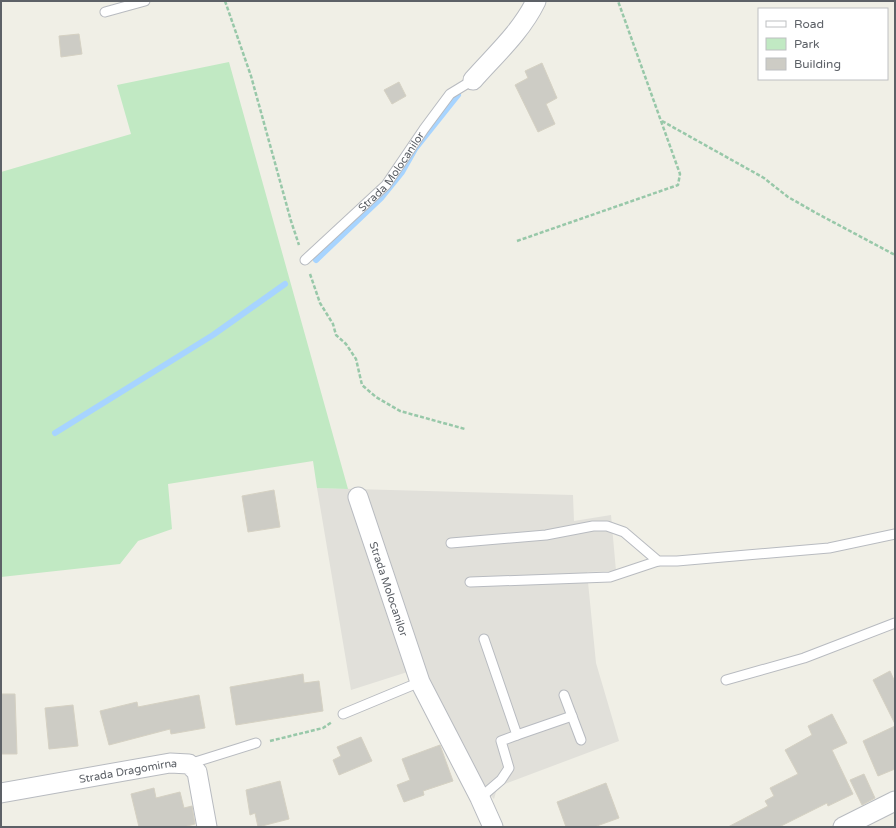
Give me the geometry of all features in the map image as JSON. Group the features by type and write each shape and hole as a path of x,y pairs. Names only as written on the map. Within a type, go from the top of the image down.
{"street":[{"path":"473,80 513,36 526,19 536,1"},
{"name":"Strada Molocanilor","path":"358,497 420,682 480,798 493,827"},
{"name":"Strada Dragomirna","path":"1,792 170,763 189,764 197,772 207,827"},
{"path":"842,827 895,801"}],"lane":[{"path":"105,12 145,1"},
{"name":"Strada Molocanilor","path":"305,260 386,185 424,128 450,94 473,80"},
{"path":"451,543 546,535 593,526 607,526 624,532 658,561"},
{"path":"470,582 610,577 658,561 677,561 829,548 895,534"},
{"path":"726,680 804,658 895,623"},
{"path":"484,638 516,735"},
{"path":"343,714 420,682"},
{"path":"564,695 581,740"},
{"path":"480,798 501,780 509,768 501,741 572,716"},
{"path":"189,764 256,743"}],"path":[{"path":"517,241 678,185 680,174 618,1"},
{"path":"661,120 764,178 788,197 895,255"},
{"path":"256,743 322,728 343,714"}],"shaded area":[{"path":"317,488 573,495 574,521 611,515 616,571 587,572 596,663 619,741 502,785 496,792 494,799 479,784 420,668 351,690"}],"green space":[{"path":"229,62 348,489 317,488 313,461 168,484 172,529 138,541 120,564 1,577 1,172 131,134 117,85"}],"building":[{"path":"79,34 82,54 61,57 59,36"},
{"path":"542,63 557,98 546,104 555,124 538,132 515,85 528,78 525,71"},
{"path":"399,82 406,96 392,104 384,90"},
{"path":"274,490 280,527 248,532 242,496"},
{"path":"890,671 895,682 895,724 873,680"},
{"path":"303,674 304,683 319,681 323,711 236,725 230,687"},
{"path":"1,694 15,694 17,754 1,754"},
{"path":"199,695 205,728 171,734 170,729 109,745 100,711 137,702 138,707"},
{"path":"73,705 78,746 49,749 45,708"},
{"path":"832,714 847,743 832,750 853,794 828,806 827,803 779,827 728,827 768,806 765,801 774,796 770,788 798,774 785,750 812,735 808,726"},
{"path":"895,726 895,769 878,776 863,741"},
{"path":"361,737 372,761 339,775 333,760 341,756 337,747"},
{"path":"440,745 453,781 423,791 424,795 404,802 397,785 410,780 402,759"},
{"path":"864,774 875,798 862,805 850,780"},
{"path":"280,781 289,819 258,827 255,813 250,815 246,790"},
{"path":"606,783 619,818 594,827 566,827 557,802"},
{"path":"154,788 156,798 180,792 184,808 192,806 195,824 183,827 139,827 131,794"}],"waterway":[{"path":"316,260 381,198 402,172 415,149 458,95"},
{"path":"55,433 213,335 285,284"}]}
